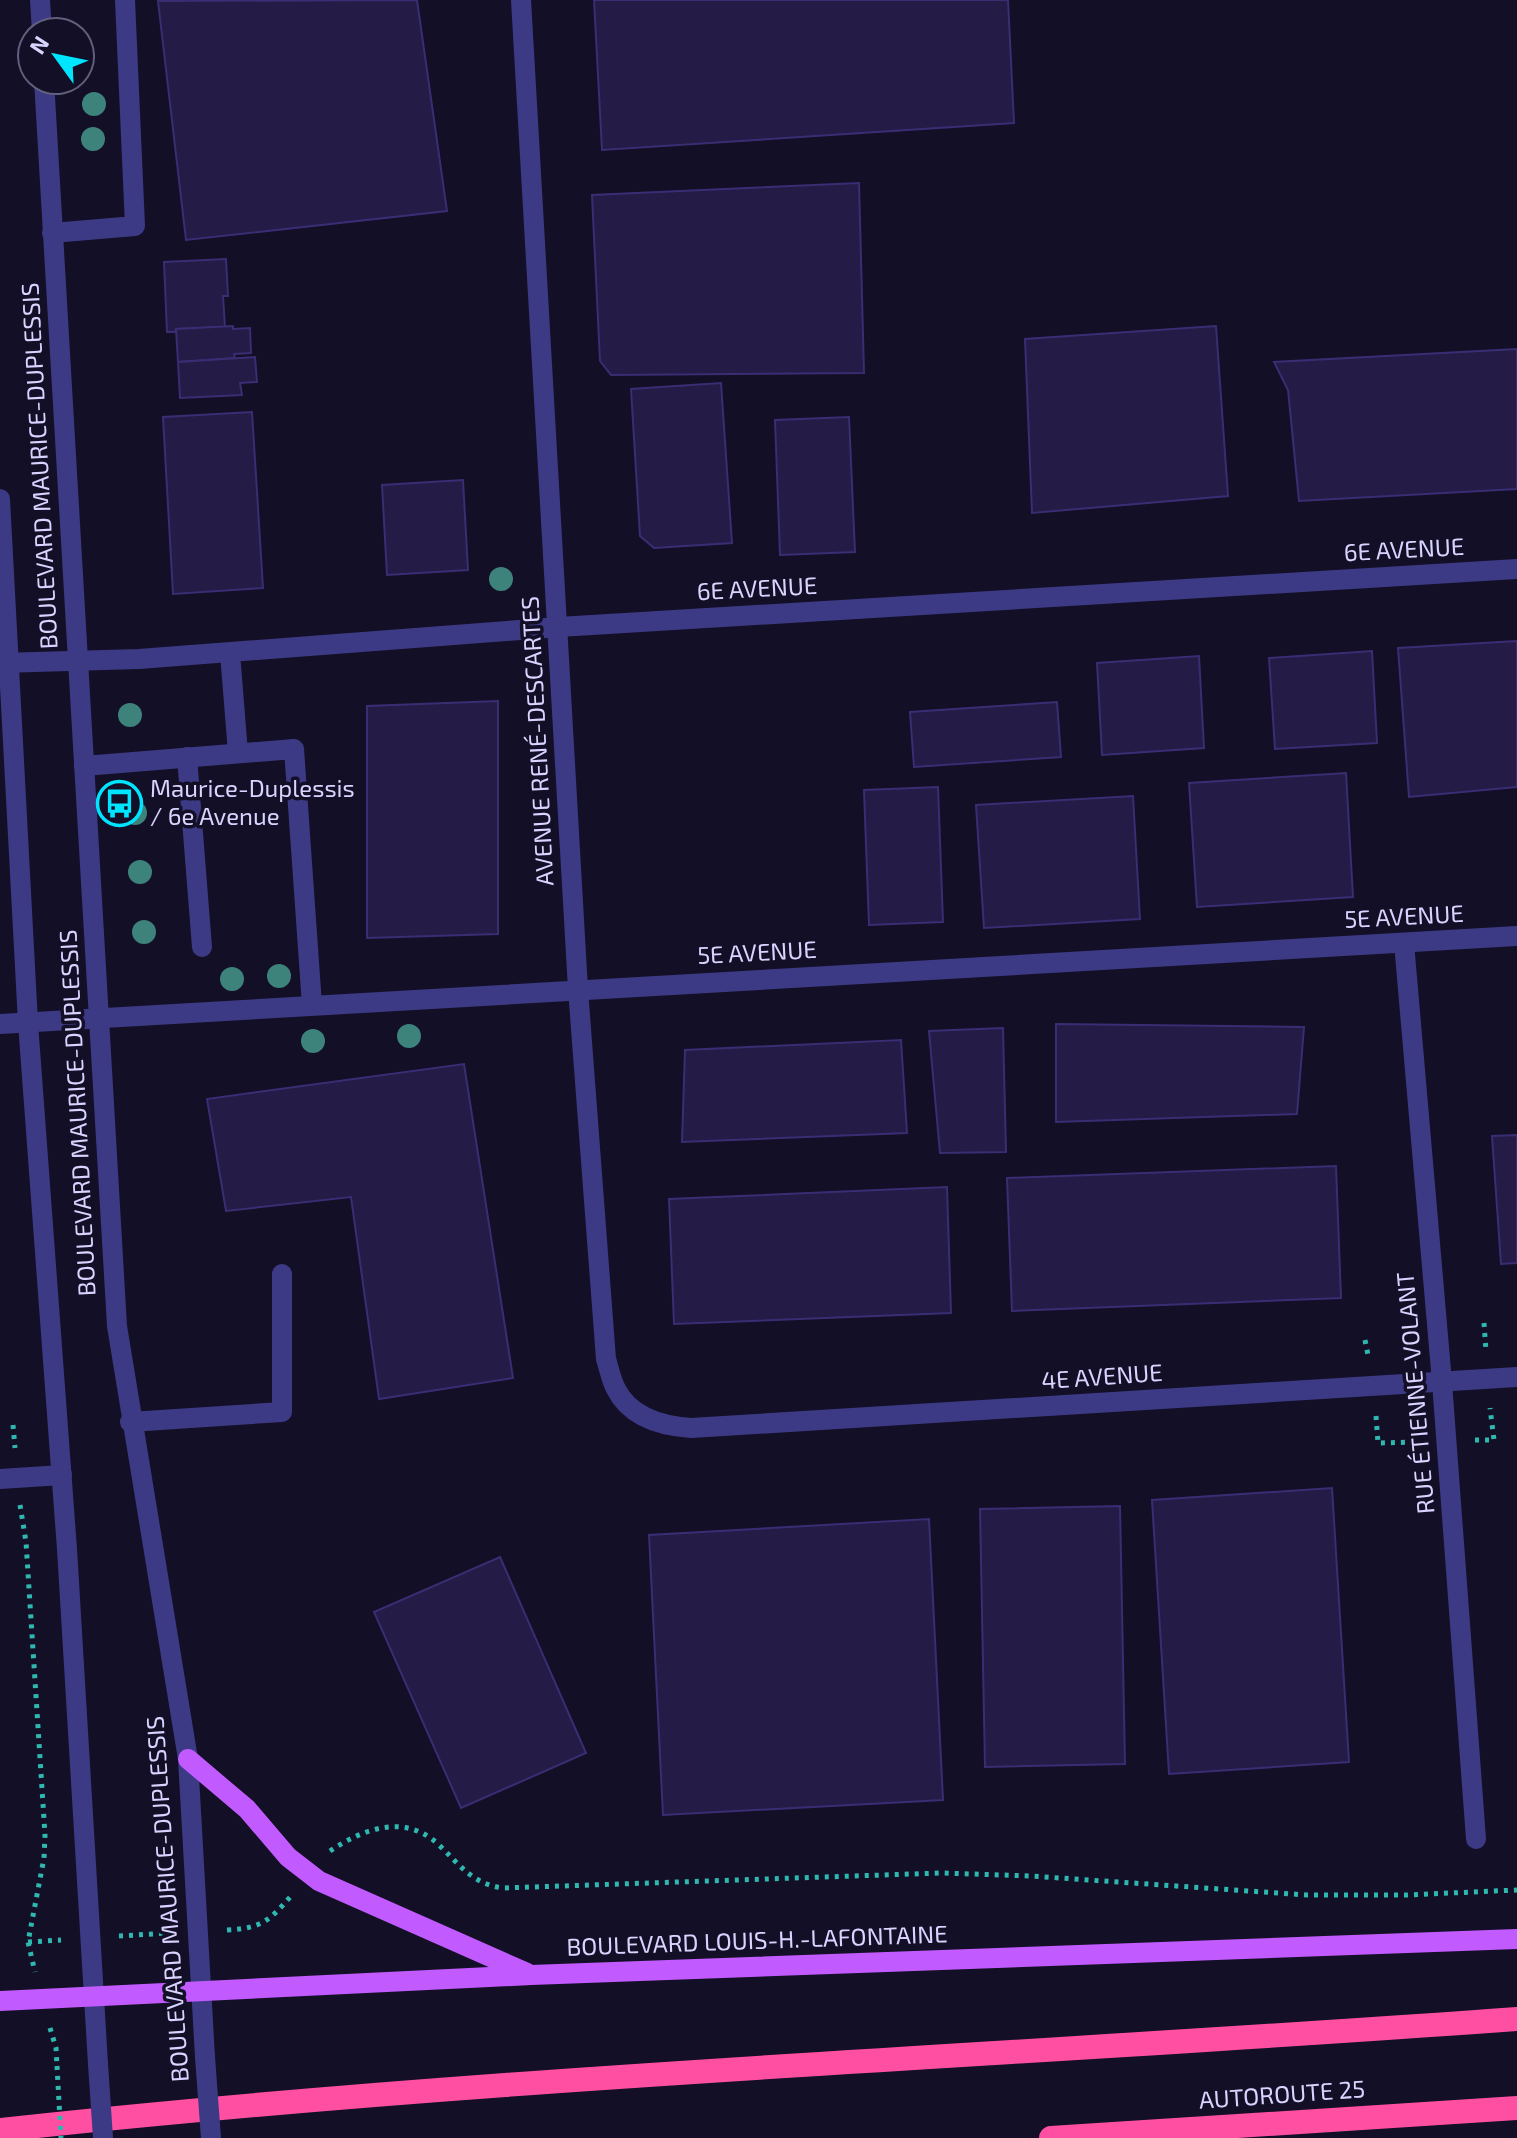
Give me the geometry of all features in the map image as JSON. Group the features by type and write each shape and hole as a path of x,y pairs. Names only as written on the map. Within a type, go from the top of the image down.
{"highway":[{"path":"0,2130 266,2104 533,2083 1517,2019"},
{"name":"AUTOROUTE 25","path":"1051,2138 1517,2108"}],"main road":[{"path":"188,1759 247,1809 288,1857 319,1881 531,1975"},
{"name":"BOULEVARD LOUIS-H.-LAFONTAINE","path":"0,2001 531,1975 1517,1939"}],"street":[{"path":"52,233 135,226 125,0"},
{"name":"AVENUE RENÉ-DESCARTES","path":"521,0 578,989 606,1359 616,1390 635,1411 662,1426 691,1428"},
{"name":"BOULEVARD MAURICE-DUPLESSIS","path":"45,96 117,1326 130,1422 188,1759 211,2138"},
{"name":"BOULEVARD MAURICE-DUPLESSIS","path":"0,499 4,663 62,1475 103,2138"},
{"name":"6E AVENUE","path":"4,663 230,653 559,627 1517,569"},
{"path":"230,653 238,753"},
{"path":"84,766 294,749 312,1005"},
{"path":"187,757 202,947"},
{"name":"5E AVENUE","path":"0,1024 1517,936"},
{"name":"RUE ÉTIENNE-VOLANT","path":"1404,943 1442,1382 1476,1839"},
{"path":"130,1422 282,1412 282,1274"},
{"name":"4E AVENUE","path":"691,1428 1517,1377"},
{"path":"0,1479 62,1475"}],"path":[{"path":"21,1521 26,1542 45,1835 44,1858 28,1942 30,1952"},
{"path":"325,1855 350,1838 381,1826 391,1826 428,1836 473,1878 486,1885 503,1888 941,1873 1307,1895 1517,1890"},
{"path":"28,1942 257,1927 269,1921 293,1895"},
{"path":"56,2048 61,2138"}],"building":[{"path":"417,0 447,211 186,240 158,1"},
{"path":"594,0 1008,0 1014,123 602,150"},
{"path":"859,183 864,373 611,375 600,361 592,195"},
{"path":"226,259 228,296 223,296 225,327 167,332 164,262"},
{"path":"233,326 233,329 250,328 251,353 234,354 235,358 178,362 176,329"},
{"path":"1216,326 1228,496 1032,513 1025,339"},
{"path":"1517,349 1517,489 1299,501 1288,390 1274,362"},
{"path":"255,357 257,382 240,383 242,395 180,398 178,362"},
{"path":"721,383 732,543 654,548 640,536 631,389"},
{"path":"252,412 263,588 173,594 163,417"},
{"path":"849,417 855,552 780,555 775,420"},
{"path":"463,480 468,570 387,575 382,485"},
{"path":"1517,641 1517,787 1409,797 1398,648"},
{"path":"1372,651 1377,743 1275,749 1269,658"},
{"path":"1199,656 1204,748 1102,755 1097,663"},
{"path":"498,701 498,934 367,938 367,706"},
{"path":"1057,702 1061,757 914,767 910,712"},
{"path":"1346,773 1353,897 1197,907 1189,783"},
{"path":"938,787 943,922 869,925 864,790"},
{"path":"1133,796 1140,919 984,928 976,805"},
{"path":"1056,1024 1304,1027 1297,1114 1056,1122"},
{"path":"1003,1028 1006,1152 940,1153 929,1031"},
{"path":"901,1040 907,1133 682,1142 685,1050"},
{"path":"464,1064 513,1378 379,1399 351,1197 226,1211 207,1099"},
{"path":"1517,1135 1517,1263 1501,1264 1492,1136"},
{"path":"1336,1166 1341,1298 1012,1311 1007,1178"},
{"path":"947,1187 951,1313 674,1324 669,1199"},
{"path":"1332,1488 1349,1762 1169,1774 1152,1500"},
{"path":"1120,1506 1125,1764 985,1767 980,1509"},
{"path":"929,1519 943,1800 663,1815 649,1535"},
{"path":"500,1557 586,1753 461,1808 374,1612"}],"place":[{"name":"Maurice-Duplessis / 6e Avenue","path":"119,803"}]}
